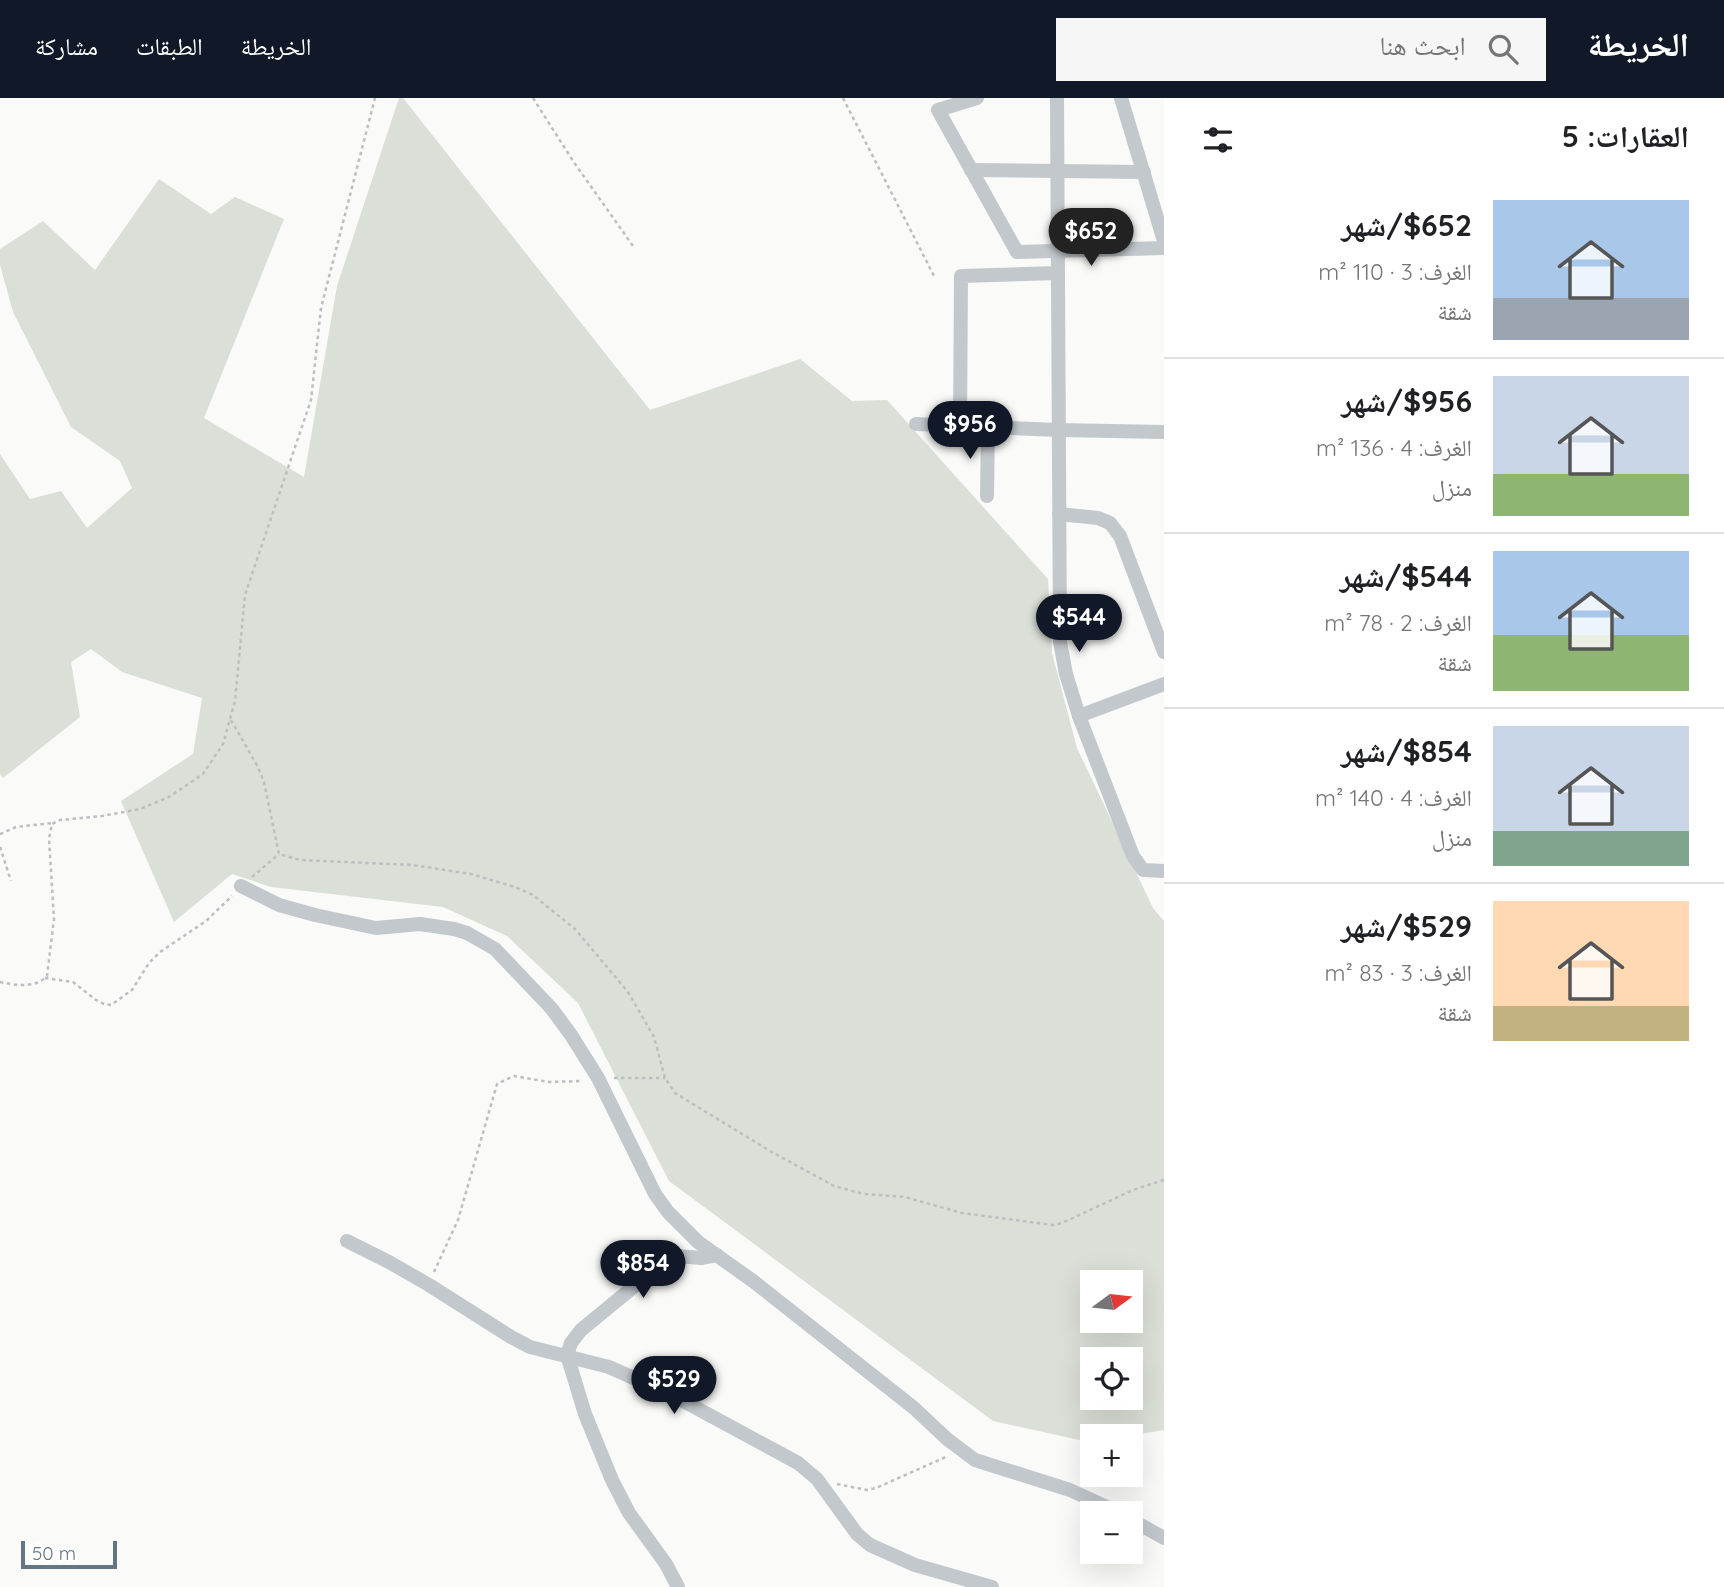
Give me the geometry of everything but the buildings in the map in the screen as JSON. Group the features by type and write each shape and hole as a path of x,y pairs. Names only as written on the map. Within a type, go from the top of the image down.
{"street":[{"path":"977,98 938,110 1017,252 1164,248"},
{"path":"1057,98 1060,642 1066,674 1079,716 1132,856 1143,870 1164,872"},
{"path":"1121,98 1164,241"},
{"path":"971,170 1144,172"},
{"path":"960,426 961,276 1058,274"},
{"path":"916,424 1164,432"},
{"path":"987,496 988,427"},
{"path":"1059,514 1098,518 1110,523 1119,536 1164,652"},
{"path":"1079,716 1164,684"},
{"path":"241,886 279,905 351,923 376,928 420,923 467,933 495,949 552,1009 598,1078 655,1194 681,1226 914,1408 975,1460 1070,1490 1094,1501"},
{"path":"347,1241 429,1285 530,1347 609,1367 676,1397 798,1463 817,1479 857,1534 870,1545 915,1565 992,1587"},
{"path":"678,1587 666,1564 629,1513 612,1480 585,1414 567,1355 571,1343 581,1330 654,1270 677,1256 701,1258 717,1255"},
{"path":"1143,1526 1164,1538"}],"path":[{"path":"0,834 16,827 140,809 169,797 203,774 223,744 235,701 245,595 312,400 321,308 374,98"},
{"path":"533,98 573,161 633,246"},
{"path":"843,98 934,276"},
{"path":"231,719 264,782 279,854"},
{"path":"0,982 20,985 40,982 48,971 54,919 49,839 53,823"},
{"path":"0,847 11,881"},
{"path":"45,978 73,982 96,1000 111,1004 132,990 149,963 160,952 206,921 241,886 279,854"},
{"path":"279,854 300,860 414,866 460,873 515,887 533,895 575,929 628,992 654,1037 665,1078 675,1093 819,1179 849,1191 905,1197 962,1213 1053,1225 1133,1190 1164,1180"},
{"path":"429,1285 458,1220 497,1084 514,1076 549,1082 598,1078 665,1078"},
{"path":"817,1479 856,1489 876,1488 961,1450"}],"shaded area":[{"path":"399,98 403,98 650,410 800,359 852,401 887,400 1048,579 1052,653 1077,748 1153,908 1164,921 1164,1430 1143,1434 1143,1424 1080,1424 1080,1440 993,1421 669,1181 578,1003 507,936 443,907 271,887 232,874 174,922 121,801 193,754 202,698 122,672 91,649 71,662 80,717 3,778 0,774 0,454 30,499 61,491 87,528 132,488 120,461 71,427 13,312 0,265 0,249 43,221 95,270 159,179 211,214 235,197 284,219 204,418 304,477 337,286"}]}
